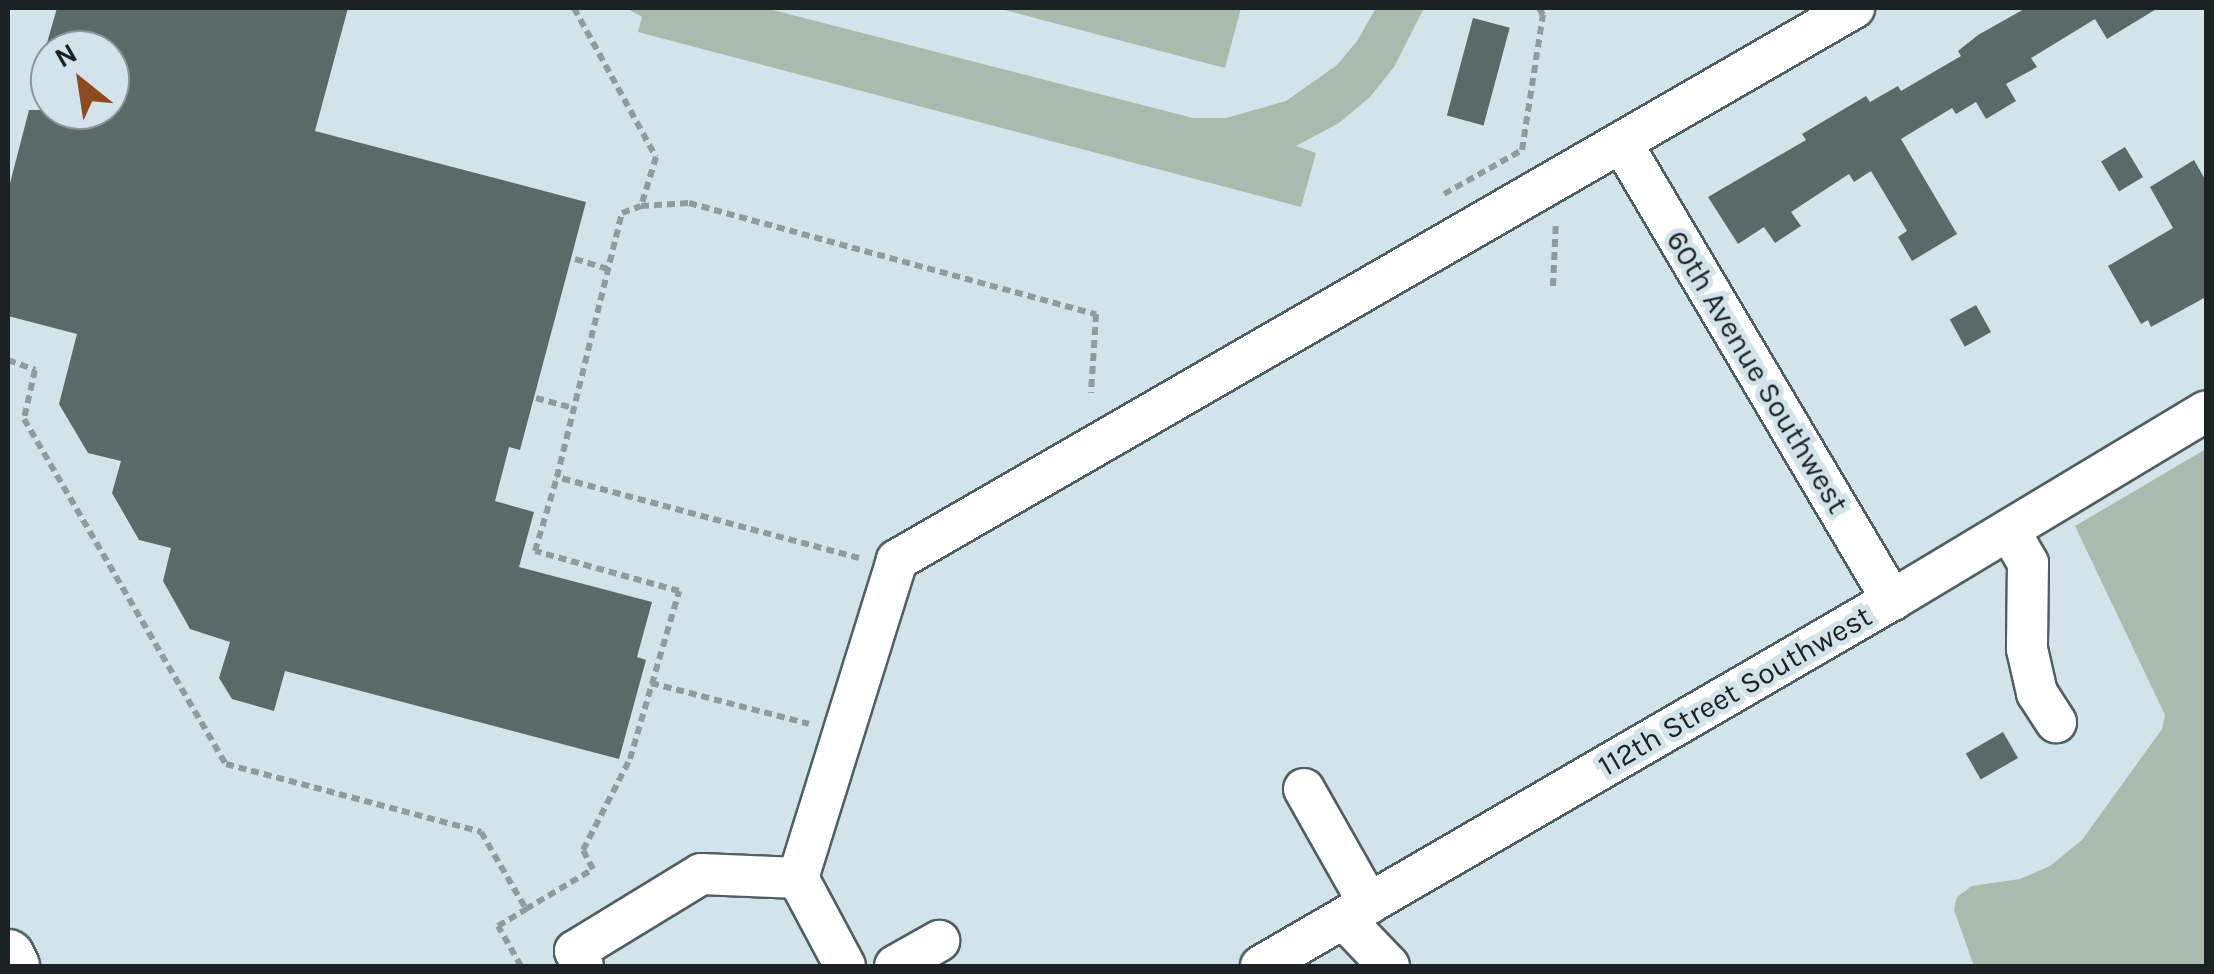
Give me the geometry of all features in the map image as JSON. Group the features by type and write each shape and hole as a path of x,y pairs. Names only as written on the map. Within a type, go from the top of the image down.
{"main road":[{"path":"8,956 14,966"}],"street":[{"path":"846,966 798,878 897,560 1854,8"},
{"name":"60th Avenue Southwest","path":"1622,145 1892,600"},
{"name":"112th Street Southwest","path":"1265,966 1892,600 2206,411"},
{"path":"2009,530 2028,563 2028,650 2038,693 2056,722"},
{"path":"1304,789 1357,911 1390,966"},
{"path":"583,966 575,952 701,874 798,878"},
{"path":"1353,966 1357,911"},
{"path":"895,966 938,940"}],"path":[{"path":"574,8 656,157 641,206"},
{"path":"1444,194 1522,150 1543,14 1539,8"},
{"path":"521,966 498,926 593,869 582,850 630,759 679,591 534,551 557,477 622,213 641,206 689,204 1096,314 1091,393"},
{"path":"1553,286 1557,205"},
{"path":"575,259 608,269"},
{"path":"8,360 34,370 24,419 226,764 481,832 526,909"},
{"path":"536,398 574,408"},
{"path":"557,477 865,560"},
{"path":"651,683 818,727"}],"green space":[{"path":"626,8 765,8 1193,118 1226,118 1286,101 1337,65 1376,8 1424,8 1394,67 1370,97 1339,123 1296,146 1316,153 1301,207 638,32 642,17"},
{"path":"997,8 1241,8 1225,68"},
{"path":"2206,449 2206,966 1974,966 1954,910 1957,897 1972,886 2020,879 2050,866 2082,840 2162,729 2165,715 2075,526"}],"building":[{"path":"57,8 348,8 315,131 586,202 520,450 509,447 495,501 534,512 519,567 652,602 637,657 646,660 619,759 285,671 274,711 232,699 219,678 230,642 190,629 163,581 171,548 139,540 112,493 121,461 88,453 59,404 77,334 8,316 8,191 29,110 30,130 130,130 130,30 51,30"},
{"path":"2026,8 2158,8 2107,39 2095,19 2031,58 2037,67 2006,84 2016,101 1986,119 1976,102 1956,114 1952,108 1901,139 1957,234 1912,261 1898,237 1907,231 1871,171 1854,182 1849,174 1791,212 1801,226 1775,243 1764,227 1738,244 1708,197 1806,140 1802,134 1866,96 1870,102 1898,86 1901,91 1961,56 1958,51 1978,35"},
{"path":"1473,18 1510,28 1484,125 1447,116"},
{"path":"2125,147 2143,177 2119,191 2101,161"},
{"path":"2194,160 2206,181 2206,297 2151,327 2148,320 2141,324 2108,266 2173,228 2150,187"},
{"path":"1976,305 1991,332 1965,347 1950,320"},
{"path":"2003,732 2018,758 1981,779 1966,754"}]}
